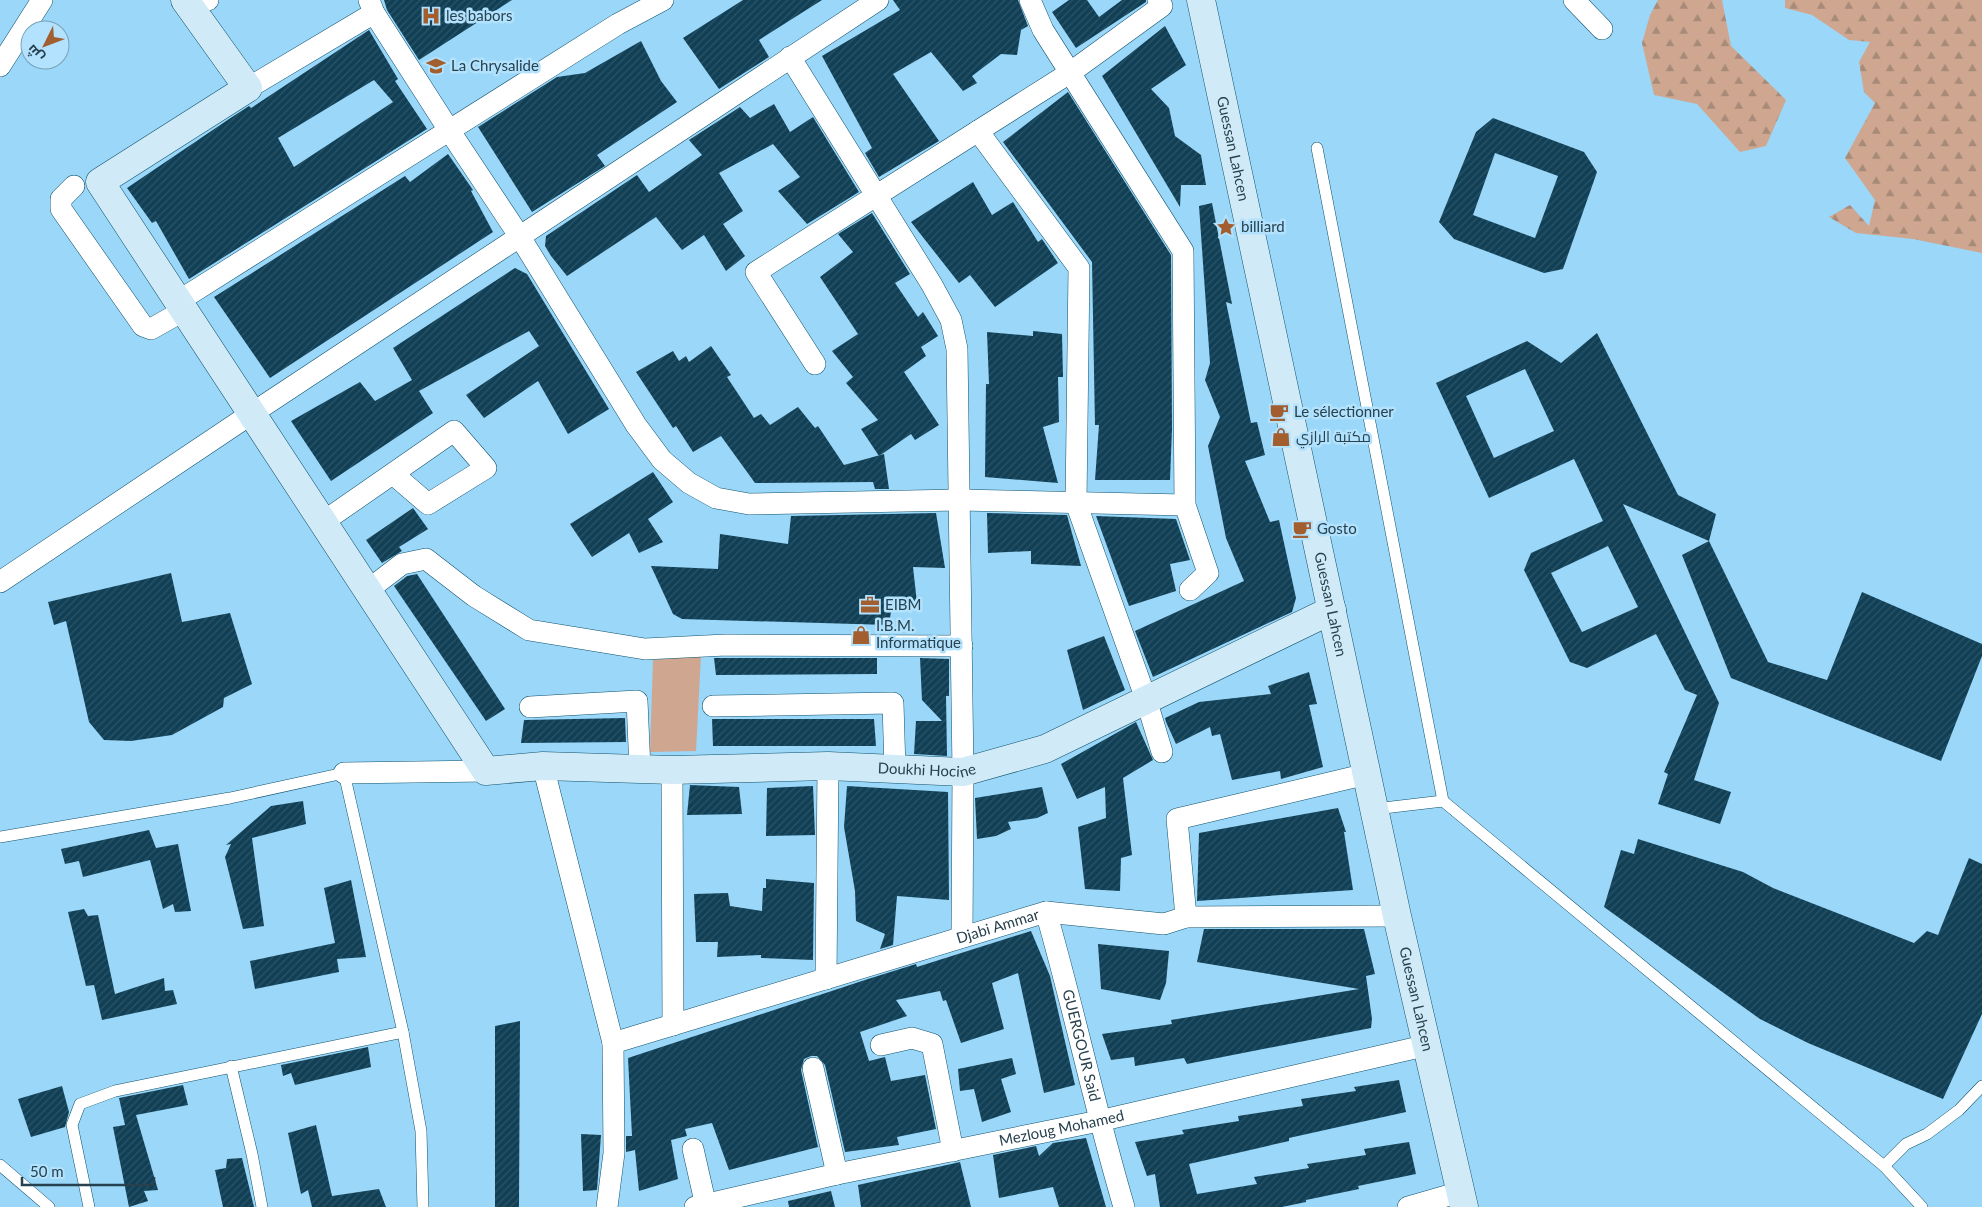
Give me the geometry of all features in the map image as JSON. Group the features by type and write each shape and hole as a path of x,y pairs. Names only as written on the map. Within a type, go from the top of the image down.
{"street":[{"path":"0,66 42,0"},
{"path":"74,186 61,199 61,209 142,326 151,329 180,306 449,130 618,24 663,0"},
{"path":"0,582 878,0"},
{"path":"1030,0 1044,30 1183,251 1185,505 1208,572 1190,590"},
{"path":"815,364 756,272 1071,72 1162,6 1158,0"},
{"name":"Guessan Lahcen","path":"1201,0 1397,916 1462,1199"},
{"path":"1574,0 1602,29"},
{"path":"194,1 248,88"},
{"path":"486,771 100,182 372,6 449,130 520,237 636,425 662,460 689,483 716,498 749,504 960,500 1185,505"},
{"path":"790,57 932,285 951,320 957,349 964,772 962,937"},
{"path":"978,130 1079,268 1076,503 1146,699 1162,752"},
{"path":"323,522 393,474"},
{"path":"368,590 402,564 426,559 474,596 521,626 529,630 548,634 645,649 726,644 962,646"},
{"name":"Doukhi Hocine","path":"486,771 543,766 672,770 828,766 964,772 1045,749 1332,610"},
{"path":"530,707 637,701 640,769"},
{"path":"713,706 893,703 895,770"},
{"path":"543,766 614,1043 614,1152 607,1207"},
{"path":"826,979 828,766"},
{"path":"672,770 673,1025"},
{"path":"344,773 486,771"},
{"path":"1186,917 1177,819 1367,774"},
{"name":"Djabi Ammar","path":"614,1043 1046,912 1164,924 1186,917 1397,916"},
{"name":"GUERGOUR Said","path":"1046,912 1099,1121 1124,1207"},
{"path":"881,1045 912,1038 932,1044 953,1151"},
{"name":"Mezloug Mohamed","path":"700,1206 837,1174 1099,1121 1428,1045"},
{"path":"813,1068 837,1174"},
{"path":"693,1149 700,1206"},
{"path":"1408,1207 1462,1199"}],"lane":[{"path":"1317,148 1443,802 1884,1166 1922,1207"},
{"path":"0,837 230,798 344,773 403,1032 421,1131 423,1207"},
{"path":"1375,809 1443,802"},
{"path":"89,1207 72,1125 80,1104 114,1091 403,1032"},
{"path":"230,1066 252,1154 262,1207"},
{"path":"1884,1166 1906,1144 1927,1134 1959,1110 1982,1086"},
{"path":"0,1165 49,1207"}],"green space":[{"path":"1658,0 1722,0 1731,46 1786,100 1766,146 1740,152 1697,104 1654,95 1642,43 1650,15"},
{"path":"1785,0 1982,0 1982,253 1913,239 1856,233 1829,217 1850,205 1869,226 1875,200 1845,158 1875,103 1864,92 1859,62 1870,42 1849,40 1812,15 1785,8"},
{"path":"701,655 696,751 650,752 653,660"}],"building":[{"path":"384,0 512,0 419,60 387,10"},
{"path":"743,0 822,0 759,40 769,57 719,89 683,38"},
{"path":"893,0 1018,0 1028,26 1021,30 1017,55 1001,54 972,76 977,83 963,91 931,52 893,74 939,141 879,177 865,153 872,148 822,56 900,10"},
{"path":"1069,0 1087,0 1099,17 1122,0 1146,0 1146,2 1076,48 1052,12"},
{"path":"1165,26 1186,65 1151,89 1169,108 1175,136 1201,155 1206,185 1181,185 1180,207 1102,76"},
{"path":"369,30 398,79 395,81 427,129 189,279 156,221 152,223 127,188 249,106 251,108","holes":["374,80 393,102 294,167 278,138"]},
{"path":"641,41 661,81 677,102 597,155 605,166 532,212 478,127 557,77 585,73"},
{"path":"1068,92 1171,255 1172,429 1170,480 1095,480 1099,425 1095,425 1092,262 1003,142"},
{"path":"774,104 790,132 813,117 859,192 807,224 778,191 800,177 773,144 719,173 743,211 723,224 745,256 726,271 704,235 682,250 656,217 567,276 551,256 545,246 546,236 637,175 649,192 702,155 689,140 740,107 750,118"},
{"path":"1493,118 1584,152 1597,172 1563,269 1544,273 1454,239 1439,222 1476,132","holes":["1495,153 1558,176 1535,238 1473,215"]},
{"path":"448,154 473,190 471,191 493,232 270,378 214,297 405,176 410,182"},
{"path":"973,182 992,215 1013,202 1038,242 1042,239 1058,263 995,307 970,275 959,283 911,222"},
{"path":"1212,203 1232,304 1226,302 1251,423 1257,422 1265,455 1245,461 1270,522 1279,520 1296,598 1292,612 1153,677 1135,631 1244,581 1226,538 1208,446 1220,417 1205,380 1210,363 1199,206"},
{"path":"872,213 910,274 895,283 918,317 923,312 938,336 921,347 926,356 904,372 939,425 915,440 911,434 879,456 861,429 878,420 846,383 853,377 832,351 858,334 820,277 853,252 838,234"},
{"path":"515,268 527,274 609,409 568,434 538,381 484,418 466,395 539,346 529,331 419,391 433,413 331,481 291,421 360,382 375,401 412,380 393,348"},
{"path":"1033,331 1062,334 1063,377 1058,377 1059,422 1043,427 1058,483 985,477 986,384 989,384 987,332 1033,336"},
{"path":"1597,333 1678,495 1716,514 1709,541 1623,504 1719,703 1694,780 1731,792 1720,824 1658,804 1668,774 1664,772 1697,695 1685,690 1656,634 1587,668 1570,662 1524,570 1531,553 1603,521 1574,459 1489,498 1436,383 1527,341 1561,363","holes":["1525,369 1554,431 1494,458 1466,396","1608,546 1638,607 1582,632 1551,573"]},
{"path":"711,346 731,375 727,377 754,418 761,414 770,425 798,407 815,428 818,426 844,465 884,454 889,489 875,489 873,482 755,483 721,436 693,452 676,426 673,428 636,372 673,351 679,361 686,356 689,362"},
{"path":"653,472 673,502 648,519 663,542 639,553 629,533 592,557 570,524"},
{"path":"413,508 428,529 399,547 402,551 382,563 366,540"},
{"path":"936,513 945,568 913,567 917,603 893,598 889,625 682,619 673,614 651,566 718,569 720,534 788,544 791,516"},
{"path":"987,513 1067,515 1081,566 1031,564 1031,551 988,553"},
{"path":"1096,516 1176,519 1190,560 1170,564 1176,591 1129,606"},
{"path":"1709,541 1768,662 1827,680 1862,592 1982,644 1982,656 1941,761 1731,678 1682,555"},
{"path":"171,573 182,622 230,613 252,684 224,698 223,707 172,735 131,741 104,740 89,722 66,621 54,625 48,602"},
{"path":"417,574 505,709 486,721 394,586 407,576"},
{"path":"1104,636 1125,690 1083,710 1067,650"},
{"path":"714,658 877,658 877,674 716,675"},
{"path":"920,658 949,659 949,696 946,696 947,756 914,754 916,721 942,721 922,700"},
{"path":"1309,672 1317,704 1309,705 1323,767 1281,779 1280,771 1232,780 1220,734 1212,736 1210,727 1176,744 1166,722 1165,718 1199,702 1271,694 1268,686"},
{"path":"625,718 626,742 521,743 524,720"},
{"path":"712,719 874,719 876,746 713,746"},
{"path":"1136,722 1153,760 1123,778 1132,855 1121,858 1120,891 1085,889 1078,827 1106,818 1105,787 1077,799 1061,764"},
{"path":"690,785 739,787 742,814 687,815"},
{"path":"813,786 815,835 766,836 767,788"},
{"path":"847,786 948,792 949,900 897,896 893,945 880,949 885,934 856,921 855,891 844,827"},
{"path":"1042,787 1048,813 1037,818 1008,822 1011,829 996,836 977,839 975,798"},
{"path":"303,801 306,824 252,838 264,926 243,929 225,857 231,844 226,845 271,806"},
{"path":"1338,808 1346,832 1344,832 1353,890 1197,901 1199,833"},
{"path":"149,830 156,848 178,844 191,911 175,912 173,904 163,909 150,860 83,877 79,861 65,864 61,849"},
{"path":"1638,839 1743,872 1773,888 1914,943 1927,931 1938,935 1969,858 1982,864 1982,1014 1943,1099 1808,1043 1760,1019 1604,907 1621,850 1634,854"},
{"path":"766,879 814,883 813,960 761,958 761,955 717,957 718,942 696,942 694,894 728,893 730,906 762,911 763,888 766,888"},
{"path":"351,880 366,957 337,959 339,972 255,989 250,961 335,943 324,888"},
{"path":"84,909 88,916 98,915 115,994 164,978 165,991 173,990 177,1004 102,1020 94,985 86,986 68,912"},
{"path":"1204,929 1364,929 1375,974 1366,976 1372,1019 1371,1028 1187,1064 1184,1058 1135,1066 1134,1057 1111,1060 1102,1034 1172,1024 1171,1020 1359,989 1197,962"},
{"path":"1031,931 1050,976 1075,1085 1044,1093 1018,973 992,983 1004,1029 961,1043 946,1000 943,1001 940,991 896,1000 907,1016 860,1032 869,1061 885,1057 891,1081 925,1075 936,1129 897,1137 899,1145 845,1152 825,1065 817,1056 811,1056 804,1059 801,1070 818,1147 729,1170 712,1123 685,1129 687,1136 671,1140 678,1179 639,1191 635,1150 626,1152 626,1136 632,1136 628,1058 868,979 916,964 917,967"},
{"path":"1098,944 1169,951 1166,983 1160,1000 1101,989"},
{"path":"520,1021 519,1207 495,1207 495,1026"},
{"path":"368,1047 371,1067 295,1085 291,1073 283,1076 281,1065"},
{"path":"1012,1058 1016,1074 1001,1079 1011,1112 982,1122 974,1089 960,1091 958,1069"},
{"path":"1399,1080 1406,1112 1289,1138 1289,1141 1189,1164 1197,1194 1257,1184 1254,1177 1309,1168 1307,1164 1366,1155 1364,1149 1409,1142 1416,1174 1358,1186 1359,1189 1306,1200 1306,1202 1282,1207 1160,1207 1155,1174 1147,1176 1135,1142 1184,1134 1182,1130 1239,1121 1238,1116 1303,1106 1301,1099 1356,1091 1354,1087"},
{"path":"183,1085 188,1105 136,1115 158,1190 144,1191 148,1201 129,1207 113,1127 125,1125 119,1098"},
{"path":"62,1086 69,1112 65,1127 31,1137 18,1099"},
{"path":"316,1125 332,1196 379,1189 386,1207 312,1207 308,1190 301,1194 288,1133"},
{"path":"581,1134 601,1135 597,1190 583,1191"},
{"path":"1086,1138 1106,1207 1059,1207 1053,1187 999,1198 993,1155 1036,1146 1039,1156 1053,1143"},
{"path":"242,1158 254,1207 223,1207 215,1170 226,1168 227,1159"},
{"path":"960,1162 971,1207 861,1207 858,1185"},
{"path":"831,1191 835,1207 789,1207 788,1201"}],"place":[{"name":"les babors","path":"431,16"},
{"name":"La Chrysalide","path":"436,66"},
{"name":"billiard","path":"1226,227"},
{"name":"Le sélectionner","path":"1279,412"},
{"name":"مكتبة الرازي","path":"1281,437"},
{"name":"Gosto","path":"1302,529"},
{"name":"EIBM","path":"870,605"},
{"name":"I.B.M. Informatique","path":"861,635"}]}
